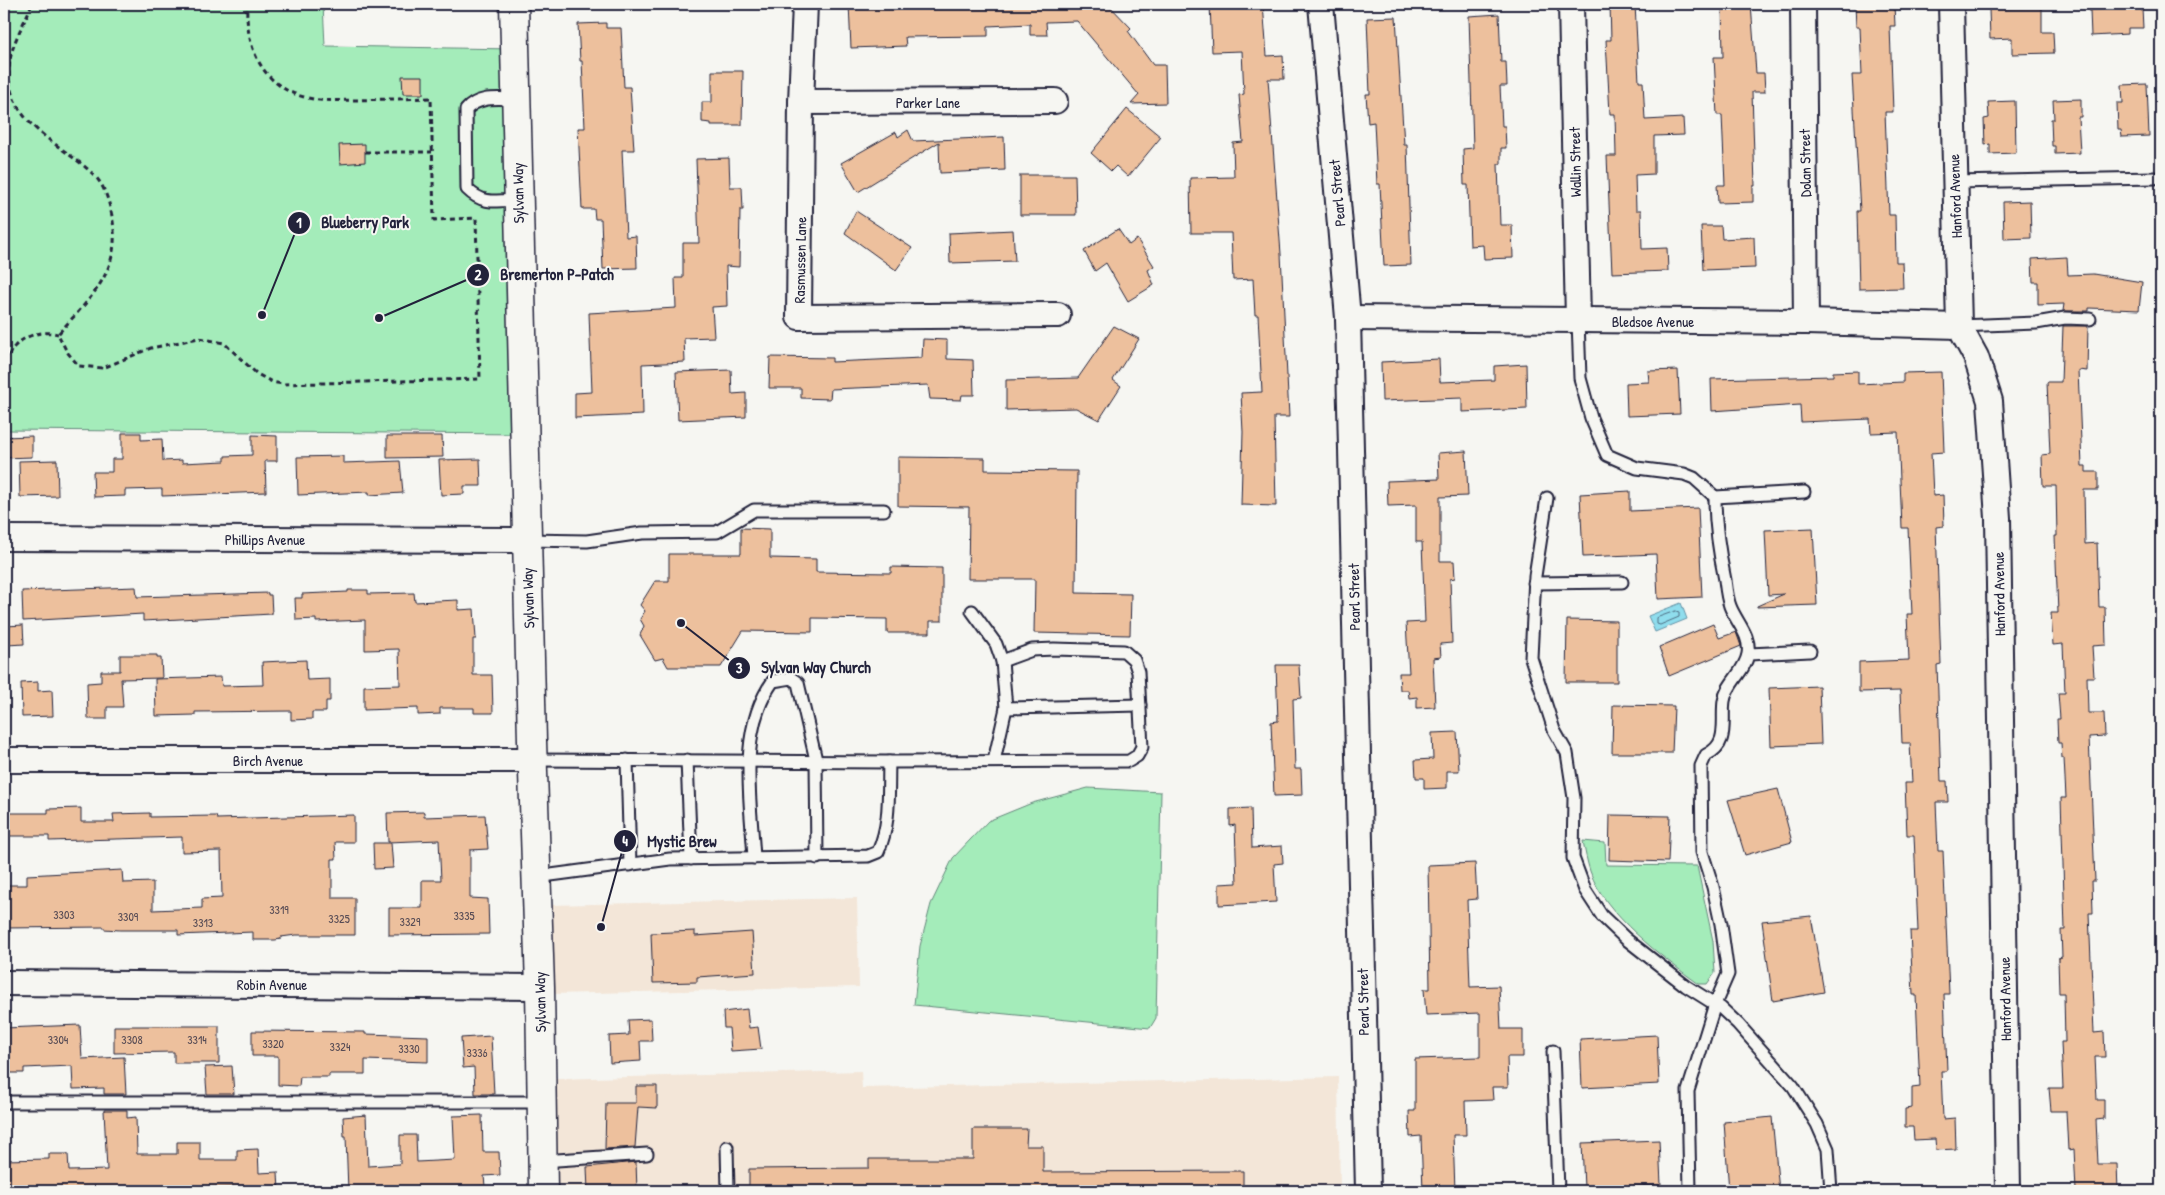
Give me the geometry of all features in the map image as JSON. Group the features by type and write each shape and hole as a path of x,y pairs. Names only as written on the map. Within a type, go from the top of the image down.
{"main road":[{"name":"Sylvan Way","path":"514,4 526,540 540,987 543,1191"}],"street":[{"name":"Rasmussen Lane","path":"805,4 801,102 799,318 1058,315"},
{"name":"Pearl Street","path":"1321,4 1348,318 1368,1191"},
{"name":"Wallin Street","path":"1571,4 1578,320"},
{"name":"Dolan Street","path":"1803,4 1806,322"},
{"name":"Hanford Avenue","path":"1951,4 1959,326 1976,357 1990,401 1998,518 2008,1191"},
{"name":"Parker Lane","path":"801,102 1055,101"},
{"name":"Bledsoe Avenue","path":"1348,318 1806,322 1959,326"},
{"name":"Phillips Avenue","path":"4,538 526,540"},
{"name":"Birch Avenue","path":"4,760 532,760"},
{"name":"Robin Avenue","path":"4,983 540,987"}],"lane":[{"path":"516,98 483,99 472,103 466,110 467,189 475,198 486,202 518,200"},
{"path":"1955,182 2154,178"},
{"path":"1959,326 2036,323 2066,318 2090,320"},
{"path":"1578,320 1580,378 1591,418 1607,455 1637,468 1684,474 1694,478 1714,496 1719,551 1730,606 1746,634 1748,654 1744,667 1724,700 1724,731 1720,742 1712,752 1706,755 1701,766 1702,852 1713,887 1728,966 1726,982 1715,1004 1688,1090 1690,1191"},
{"path":"1714,496 1804,492"},
{"path":"1547,498 1534,583 1531,658 1554,730 1567,753 1574,798 1573,858 1585,890 1602,916 1626,939 1686,986 1715,1004 1738,1024 1793,1086 1817,1124 1828,1149 1832,1191"},
{"path":"526,540 587,541 642,533 717,532 754,510 884,510"},
{"path":"1534,583 1622,582"},
{"path":"972,611 996,644 1002,662 1006,708 994,761"},
{"path":"532,760 816,760 890,762 1128,760 1137,756 1142,747 1138,672 1134,660 1124,651 1032,650 1002,662"},
{"path":"1748,654 1810,651"},
{"path":"754,858 748,760 762,696 773,682 791,678 798,682 816,760 817,858"},
{"path":"1006,708 1140,706"},
{"path":"627,760 630,865"},
{"path":"687,760 691,859"},
{"path":"536,877 670,859 868,856 878,852 888,817 890,762"},
{"path":"1553,1051 1558,1191"},
{"path":"4,1102 542,1102"},
{"path":"728,1147 728,1191"},
{"path":"542,1161 647,1154"}],"path":[{"path":"32,4 28,16 15,38 10,63 9,81 16,104 39,132 95,176 107,197 115,237 114,250 106,276 58,334"},
{"path":"4,363 15,346 30,336 49,331 58,334 67,352 79,366 103,368 112,366 150,348 199,338 224,343 256,374 272,382 282,384 480,379 476,218 434,220 431,98 318,100 292,93 275,82 262,68 250,44 247,30 247,4"},
{"path":"365,152 432,152"}],"shaded area":[{"path":"857,898 859,987 551,994 549,905"},
{"path":"861,1071 862,1088 1338,1077 1340,1191 556,1191 554,1079"}],"green space":[{"path":"4,4 323,4 325,46 515,49 524,434 4,430"},
{"path":"1088,788 1161,792 1156,1018 1150,1028 914,1005 920,946 931,904 953,858 988,821 1032,803"},
{"path":"1583,841 1605,843 1606,865 1697,866 1713,941 1715,973 1707,984 1699,984 1652,948 1621,919 1597,887 1589,868"}],"water":[{"path":"1681,603 1687,619 1655,632 1648,616"}],"building":[{"path":"849,4 882,4 882,6 892,6 892,9 994,8 994,4 1108,4 1131,28 1128,31 1153,65 1165,65 1166,103 1131,104 1139,95 1077,21 1046,22 1047,35 1030,35 1030,24 988,26 988,36 905,37 906,46 851,48"},
{"path":"1210,4 1263,4 1267,56 1283,55 1284,79 1268,79 1281,254 1289,417 1274,417 1276,506 1241,505 1243,432 1241,393 1262,392 1258,315 1255,315 1253,279 1233,280 1231,233 1191,233 1190,178 1234,177 1233,143 1243,142 1239,95 1244,94 1242,51 1212,52"},
{"path":"1610,4 1635,4 1639,82 1643,82 1645,120 1683,118 1684,135 1654,136 1654,174 1635,175 1636,210 1641,210 1642,249 1667,248 1668,271 1612,273 1607,156 1616,156 1615,114 1610,114 1606,40 1611,40"},
{"path":"1722,4 1751,4 1756,73 1764,73 1765,92 1752,92 1755,186 1753,186 1753,202 1718,203 1717,185 1725,185 1722,115 1717,115 1714,57 1723,57"},
{"path":"1855,4 1894,4 1895,26 1890,26 1893,112 1885,112 1889,215 1895,215 1896,262 1902,262 1903,288 1859,289 1857,211 1860,211 1852,75 1862,75 1860,27 1856,27"},
{"path":"2042,7 2042,32 2053,32 2054,53 2012,54 2012,38 1990,39 1989,9"},
{"path":"2142,8 2143,28 2128,28 2128,34 2091,36 2090,10"},
{"path":"1499,14 1501,62 1506,62 1507,86 1500,86 1502,126 1505,126 1506,148 1501,148 1501,164 1498,164 1500,225 1512,225 1513,258 1484,259 1483,245 1470,246 1468,185 1464,185 1463,149 1473,148 1469,16"},
{"path":"1396,17 1404,145 1407,145 1411,265 1384,266 1380,184 1377,184 1374,122 1368,123 1366,94 1370,94 1367,18"},
{"path":"606,23 606,28 621,28 624,87 630,87 634,150 622,150 626,237 636,236 637,268 603,269 601,219 595,219 594,209 582,209 578,128 585,128 582,61 580,61 578,24"},
{"path":"712,71 743,71 742,125 711,125 711,123 702,122 702,102 712,102"},
{"path":"402,76 423,76 423,94 403,94"},
{"path":"2147,84 2149,136 2122,137 2121,130 2118,130 2117,103 2123,103 2122,85"},
{"path":"2081,99 2081,117 2078,117 2080,153 2055,154 2055,146 2052,146 2051,119 2054,119 2053,100"},
{"path":"2015,101 2016,153 1990,154 1990,144 1985,145 1984,119 1989,118 1988,102"},
{"path":"1127,109 1161,137 1128,177 1116,166 1111,171 1091,153"},
{"path":"908,130 913,141 1004,137 1005,170 940,173 939,142 858,192 841,163 896,132 898,137"},
{"path":"365,144 365,162 340,164 339,145"},
{"path":"729,158 730,187 742,187 743,210 740,210 739,267 726,266 727,306 712,307 714,337 684,338 685,362 642,364 643,415 575,418 575,393 592,392 589,313 676,308 675,278 683,278 683,243 699,243 696,159"},
{"path":"1020,175 1075,175 1076,215 1020,215"},
{"path":"2030,201 2031,238 2004,239 2003,202"},
{"path":"856,211 912,248 896,270 845,233"},
{"path":"1701,226 1721,226 1722,239 1754,237 1755,268 1703,270"},
{"path":"1118,229 1129,245 1137,239 1154,266 1148,270 1154,285 1128,301 1106,263 1095,271 1084,251"},
{"path":"1013,230 1015,261 950,263 949,233"},
{"path":"2067,257 2068,275 2093,274 2142,282 2139,310 2089,308 2089,311 2063,311 2064,304 2038,305 2038,282 2033,282 2032,259"},
{"path":"1114,326 1139,339 1113,380 1121,386 1099,420 1076,408 1006,410 1006,380 1078,378"},
{"path":"2063,326 2088,326 2087,371 2078,370 2082,466 2086,466 2086,472 2098,472 2098,490 2084,490 2085,544 2097,543 2099,607 2105,607 2106,645 2092,646 2094,677 2087,677 2088,713 2104,713 2105,736 2089,737 2095,881 2092,881 2093,913 2089,913 2094,1033 2104,1032 2105,1057 2095,1057 2097,1100 2104,1100 2104,1119 2096,1120 2098,1164 2117,1164 2118,1191 2076,1191 2074,1149 2068,1150 2066,1111 2051,1111 2049,1088 2063,1088 2061,1042 2065,1042 2064,993 2059,993 2058,958 2062,957 2061,930 2065,930 2061,798 2066,798 2064,758 2062,758 2061,743 2058,743 2057,719 2060,719 2058,693 2065,693 2063,644 2053,645 2051,613 2058,613 2055,536 2057,536 2056,486 2043,486 2042,455 2050,454 2047,382 2061,382"},
{"path":"923,339 947,340 947,359 973,360 974,395 962,395 961,400 930,399 928,385 831,389 830,399 801,398 801,388 769,388 770,357 832,358 832,362 922,358"},
{"path":"1439,359 1440,382 1494,380 1494,366 1526,364 1527,409 1462,412 1462,398 1382,401 1381,362"},
{"path":"731,370 732,394 746,393 746,417 678,420 676,372"},
{"path":"1678,370 1680,414 1627,416 1626,383 1649,382 1648,371"},
{"path":"1858,371 1858,384 1903,382 1903,373 1941,372 1944,452 1931,453 1933,496 1943,495 1944,526 1936,527 1941,664 1937,665 1941,781 1947,781 1948,802 1936,802 1938,851 1943,851 1949,994 1944,994 1947,1071 1941,1071 1943,1119 1955,1118 1956,1149 1936,1150 1935,1139 1914,1140 1913,1127 1905,1127 1905,1109 1912,1108 1912,1088 1920,1087 1916,995 1913,995 1910,931 1918,931 1914,835 1907,835 1905,783 1912,783 1910,743 1902,743 1900,691 1859,692 1859,662 1909,660 1907,614 1912,614 1908,528 1902,528 1898,432 1871,433 1870,419 1801,422 1800,405 1712,411 1711,379 1833,376 1833,372"},
{"path":"122,433 141,433 141,440 162,439 163,461 182,460 182,463 225,461 225,456 252,455 252,435 277,436 277,461 265,461 266,492 162,496 162,489 125,490 125,496 94,497 93,472 112,472 112,459 122,459"},
{"path":"32,436 32,457 4,458 4,437"},
{"path":"387,436 442,436 443,457 387,458"},
{"path":"1466,451 1468,496 1440,497 1440,561 1454,561 1455,578 1450,579 1452,643 1440,644 1441,657 1433,658 1435,707 1417,708 1417,697 1409,698 1408,690 1400,690 1399,673 1409,673 1406,623 1425,622 1422,542 1416,542 1416,505 1388,506 1387,481 1439,479 1438,453"},
{"path":"343,456 343,463 400,461 403,493 369,495 369,492 298,495 297,457"},
{"path":"898,457 985,458 985,470 1077,471 1076,593 1131,594 1130,635 1034,633 1035,579 968,579 969,507 898,506"},
{"path":"480,459 481,486 464,486 464,494 441,495 439,460"},
{"path":"57,460 58,496 20,497 19,461"},
{"path":"1630,491 1630,511 1698,508 1702,597 1658,599 1656,554 1583,557 1580,494"},
{"path":"741,528 770,529 770,558 816,559 816,572 891,573 891,567 942,568 942,621 930,621 930,633 887,633 887,619 812,618 812,632 743,631 721,667 668,667 663,658 655,660 640,635 644,626 640,619 645,611 640,605 655,581 669,581 669,554 741,554"},
{"path":"1813,528 1817,605 1757,607 1784,594 1768,595 1765,530"},
{"path":"136,587 137,597 268,593 268,595 271,595 272,614 143,621 143,614 23,621 22,591"},
{"path":"348,590 368,590 368,594 414,593 415,602 458,600 458,610 474,609 476,639 473,639 473,675 492,675 493,713 474,713 474,708 440,708 440,714 418,715 418,708 364,710 364,686 400,685 399,649 365,650 365,620 316,622 316,619 296,620 295,598 302,598 302,594 348,592"},
{"path":"1567,620 1617,621 1617,682 1566,682"},
{"path":"1713,624 1719,638 1736,632 1741,646 1669,676 1659,647"},
{"path":"23,625 24,644 7,645 6,626"},
{"path":"120,655 157,655 157,658 161,658 162,678 121,679 123,707 107,707 107,719 88,719 87,683 101,682 101,671 120,671"},
{"path":"306,660 307,680 330,679 330,701 326,701 326,712 312,712 312,719 291,720 291,711 195,712 195,715 156,716 155,679 221,677 222,686 263,685 262,662"},
{"path":"1276,665 1299,665 1301,698 1293,699 1295,769 1301,769 1302,795 1274,796 1271,722 1278,721"},
{"path":"38,682 38,691 52,690 53,716 22,717 21,683"},
{"path":"1819,686 1821,744 1771,746 1769,688"},
{"path":"1613,705 1674,706 1672,753 1612,753"},
{"path":"1457,732 1459,771 1447,771 1447,788 1424,789 1424,778 1416,778 1415,760 1433,759 1432,733"},
{"path":"1778,789 1792,842 1745,855 1728,800"},
{"path":"81,808 81,822 114,822 113,814 150,813 150,817 216,816 217,819 354,815 354,842 335,842 336,859 332,859 332,898 355,898 355,935 296,935 281,937 281,939 275,940 253,940 253,932 178,935 178,930 120,930 104,929 104,927 4,928 4,885 27,885 27,875 122,870 123,883 153,882 153,910 202,908 202,899 222,898 221,851 182,852 182,837 49,841 49,836 4,836 4,813 48,813 48,809"},
{"path":"1251,808 1252,848 1282,846 1283,863 1274,864 1276,902 1219,905 1219,884 1237,883 1235,825 1230,826 1230,809"},
{"path":"424,812 424,817 485,815 488,849 470,850 470,898 488,899 489,934 389,935 389,908 422,908 422,880 441,880 439,840 388,842 387,813"},
{"path":"1610,815 1670,816 1668,862 1609,860"},
{"path":"373,843 391,843 393,868 374,869"},
{"path":"1475,863 1477,899 1467,900 1470,987 1499,986 1501,1029 1523,1029 1523,1057 1507,1057 1508,1087 1492,1087 1493,1100 1465,1101 1466,1135 1453,1135 1455,1191 1423,1191 1421,1136 1410,1137 1409,1111 1415,1111 1415,1059 1480,1057 1480,1013 1426,1015 1424,989 1430,989 1428,865"},
{"path":"1811,916 1824,992 1773,1001 1762,921"},
{"path":"695,931 695,936 752,932 755,973 697,977 697,982 653,983 651,933"},
{"path":"747,1009 749,1028 758,1027 761,1049 731,1051 729,1028 724,1028 723,1012"},
{"path":"651,1019 652,1041 640,1041 641,1061 610,1063 609,1036 629,1035 628,1020"},
{"path":"80,1025 82,1059 124,1057 126,1094 104,1094 104,1088 73,1089 72,1066 24,1068 24,1073 4,1073 4,1028"},
{"path":"114,1026 219,1026 219,1063 174,1063 174,1052 114,1053"},
{"path":"252,1031 365,1032 365,1034 428,1036 428,1062 365,1060 365,1074 329,1074 329,1077 300,1077 299,1086 278,1085 278,1056 252,1056"},
{"path":"1657,1035 1659,1084 1582,1088 1580,1039"},
{"path":"491,1036 494,1094 475,1094 474,1067 463,1068 461,1038"},
{"path":"232,1066 234,1094 207,1094 205,1067"},
{"path":"636,1086 657,1086 657,1108 638,1107 635,1147 605,1149 606,1103 636,1103"},
{"path":"104,1110 127,1110 127,1118 136,1117 137,1154 177,1154 177,1142 200,1142 200,1160 237,1160 237,1150 258,1149 259,1173 278,1172 279,1191 238,1191 238,1187 199,1188 199,1191 4,1191 4,1160 49,1159 49,1154 68,1154 69,1171 107,1170"},
{"path":"366,1115 368,1166 400,1164 400,1135 416,1135 417,1162 455,1160 453,1116 482,1115 483,1152 499,1152 500,1175 484,1176 485,1186 348,1191 346,1136 344,1136 343,1117"},
{"path":"1772,1117 1779,1191 1729,1191 1724,1122"},
{"path":"973,1129 1027,1129 1026,1146 1043,1146 1043,1172 1243,1171 1243,1191 749,1191 749,1169 869,1168 869,1159 973,1159"},
{"path":"1659,1140 1661,1185 1584,1188 1582,1143"},
{"path":"636,1162 637,1191 588,1191 587,1167"}],"place":[{"name":"Blueberry Park","path":"262,315"},
{"name":"Bremerton P-Patch","path":"379,318"},
{"name":"Sylvan Way Church","path":"681,623"},
{"name":"Mystic Brew","path":"601,927"}]}
